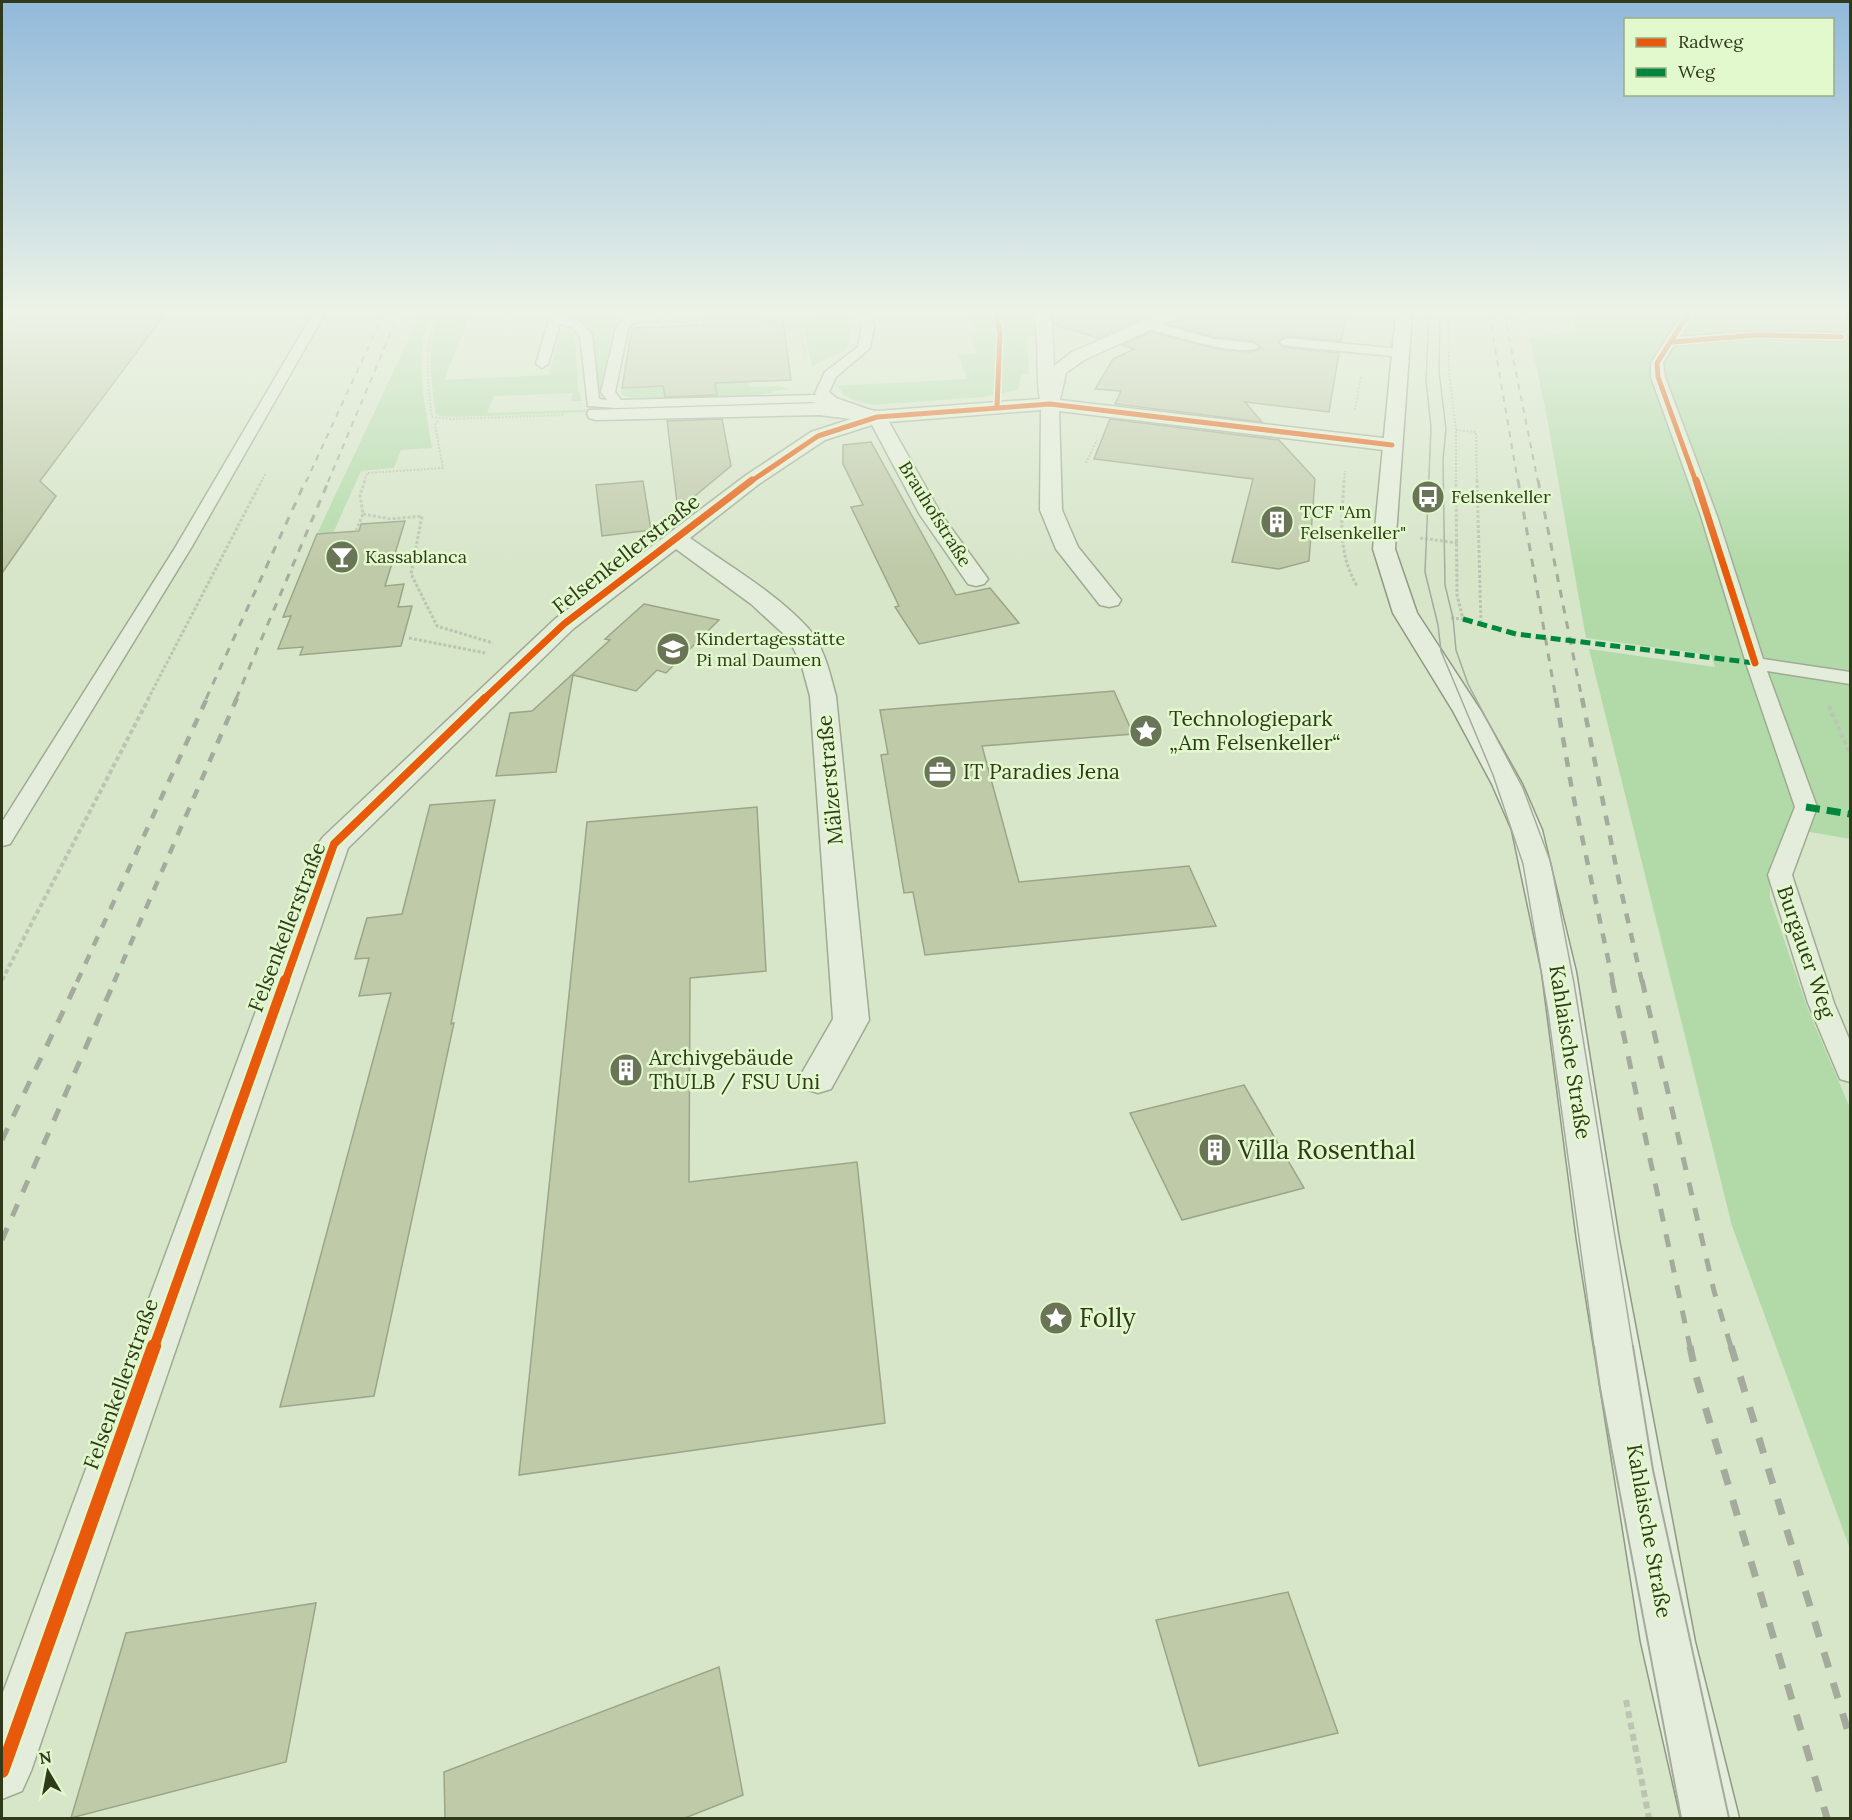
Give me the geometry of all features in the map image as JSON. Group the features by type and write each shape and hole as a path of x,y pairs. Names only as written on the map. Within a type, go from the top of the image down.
{"street":[{"path":"1049,398 1051,510 1067,549 1109,600"},
{"path":"1050,404 1051,398"},
{"name":"Kahlaische Straße","path":"1396,398 1384,549 1405,613 1467,711 1507,784 1527,830 1559,972 1598,1240 1668,1642 1710,1818"},
{"name":"Felsenkellerstraße","path":"2,1771 334,844 531,655 564,624 752,480 818,436 877,417 1050,404 1392,445"},
{"path":"596,414 819,409 877,417"},
{"name":"Brauhofstraße","path":"877,417 931,515 976,579"},
{"name":"Mälzerstraße","path":"675,538 760,598 799,634 814,663 823,696 851,1020 818,1078"}],"lane":[{"path":"2,839 183,548 270,398"},
{"path":"592,398 593,403 616,404 773,398 831,401 877,417"},
{"path":"612,398 616,404"},
{"path":"828,398 831,401"},
{"name":"Burgauer Weg","path":"1666,398 1709,516 1755,663 1806,807 1780,875 1821,1003 1851,1071"},
{"path":"1755,663 1851,678"}],"path":[{"path":"429,398 432,417 439,419 596,414"},
{"path":"1452,398 1455,430 1457,595 1463,619"},
{"path":"356,531 363,514 360,495 367,473 443,468 435,426 439,419"},
{"path":"1455,430 1476,432 1481,624"},
{"path":"2,980 268,467"},
{"path":"1345,468 1341,545 1349,575 1362,592"},
{"path":"363,514 391,519 422,516 411,574 437,626 531,655"},
{"path":"1416,538 1458,543"},
{"path":"1815,672 1851,754"},
{"path":"1625,1693 1649,1818"}],"green space":[{"path":"381,398 424,398 432,448 401,450 394,468 361,471 333,533 317,534"},
{"path":"434,398 493,398 487,413 802,402 810,404 457,417 439,416 435,412"},
{"path":"572,398 581,398 582,401 571,401"},
{"path":"632,398 710,398 671,400"},
{"path":"850,398 970,398 873,405"},
{"path":"1543,398 1850,398 1850,839 1787,828 1770,865 1770,898 1807,1007 1850,1108 1850,1549 1732,1226 1589,649 1715,667 1711,655 1586,638"}],"building":[{"path":"2,398 102,398 40,481 56,496 2,573"},
{"path":"1118,398 1331,398 1329,412 1245,402 1262,422 1115,404"},
{"path":"722,419 731,466 678,510 667,421"},
{"name":"TCF \"Am Felsenkeller\"","path":"1110,419 1279,440 1315,479 1309,561 1279,569 1232,562 1253,479 1094,459"},
{"path":"871,442 956,595 990,588 1019,623 919,644 895,607 899,606 851,507 863,505 843,464 843,445"},
{"path":"643,481 651,530 602,536 596,485"},
{"path":"405,521 385,586 404,584 398,607 412,606 401,646 300,655 303,647 278,649 291,616 283,617 317,534 359,531 361,524"},
{"path":"644,604 719,620 666,673 657,670 636,691 573,675 556,772 496,776 510,713 532,711 610,640 605,639"},
{"path":"1114,691 1133,734 982,746 1019,882 1189,866 1216,926 925,955 913,892 904,893 881,755 888,754 880,710"},
{"path":"495,800 451,1024 454,1023 374,1396 280,1407 391,993 359,996 369,958 355,959 367,918 402,914 430,805"},
{"name":"Archivgebäude ThULB / FSU Uni","path":"757,807 766,971 690,978 689,1182 857,1162 885,1423 519,1475 587,822"},
{"name":"Villa Rosenthal","path":"1244,1085 1304,1188 1182,1220 1130,1113"},
{"path":"1288,1592 1338,1733 1199,1766 1156,1620"},
{"path":"316,1603 286,1762 71,1818 126,1633"},
{"path":"719,1667 743,1795 685,1818 445,1818 444,1772"}],"tram line":[{"path":"1428,398 1431,427 1425,572 1438,625 1441,651 1493,775 1523,864 1548,1012 1594,1347"},
{"path":"1442,398 1446,429 1443,460 1445,585 1453,618 1456,650 1468,684 1523,788 1551,863 1574,983 1633,1347"},
{"path":"1594,1346 1681,1818"},
{"path":"1633,1346 1653,1470 1729,1818"}],"railway":[{"path":"306,482 345,398"},
{"path":"328,482 363,398"},
{"path":"1504,398 1518,482"},
{"path":"1521,398 1538,482"},
{"path":"206,699 306,480"},
{"path":"236,699 329,480"},
{"path":"1518,480 1556,699"},
{"path":"1538,480 1582,699"},
{"path":"77,982 207,698"},
{"path":"114,982 237,698"},
{"path":"1556,698 1572,790 1613,982"},
{"path":"1582,698 1642,982"},
{"path":"2,1140 78,980"},
{"path":"2,1240 115,980"},
{"path":"1612,980 1690,1347"},
{"path":"1642,980 1714,1291 1731,1347"},
{"path":"1690,1346 1696,1376 1827,1818"},
{"path":"1731,1346 1850,1738"}],"marked path":[{"path":"1463,619 1516,634 1755,663"},
{"path":"1806,807 1850,814"}],"cycle path":[{"path":"997,398 997,407"},
{"path":"1666,398 1709,516 1755,663"},
{"path":"2,1771 334,844 478,705 564,624 752,480 818,436 877,417 1050,404 1392,445"}],"place":[{"name":"Felsenkeller","path":"1428,497"},
{"name":"TCF \"Am Felsenkeller\"","path":"1277,522"},
{"name":"Kassablanca","path":"342,557"},
{"name":"Kindertagesstätte Pi mal Daumen","path":"673,649"},
{"name":"Technologiepark „Am Felsenkeller“","path":"1146,731"},
{"name":"IT Paradies Jena","path":"940,772"},
{"name":"Archivgebäude ThULB / FSU Uni","path":"626,1070"},
{"name":"Villa Rosenthal","path":"1215,1150"},
{"name":"Folly","path":"1056,1318"}]}
